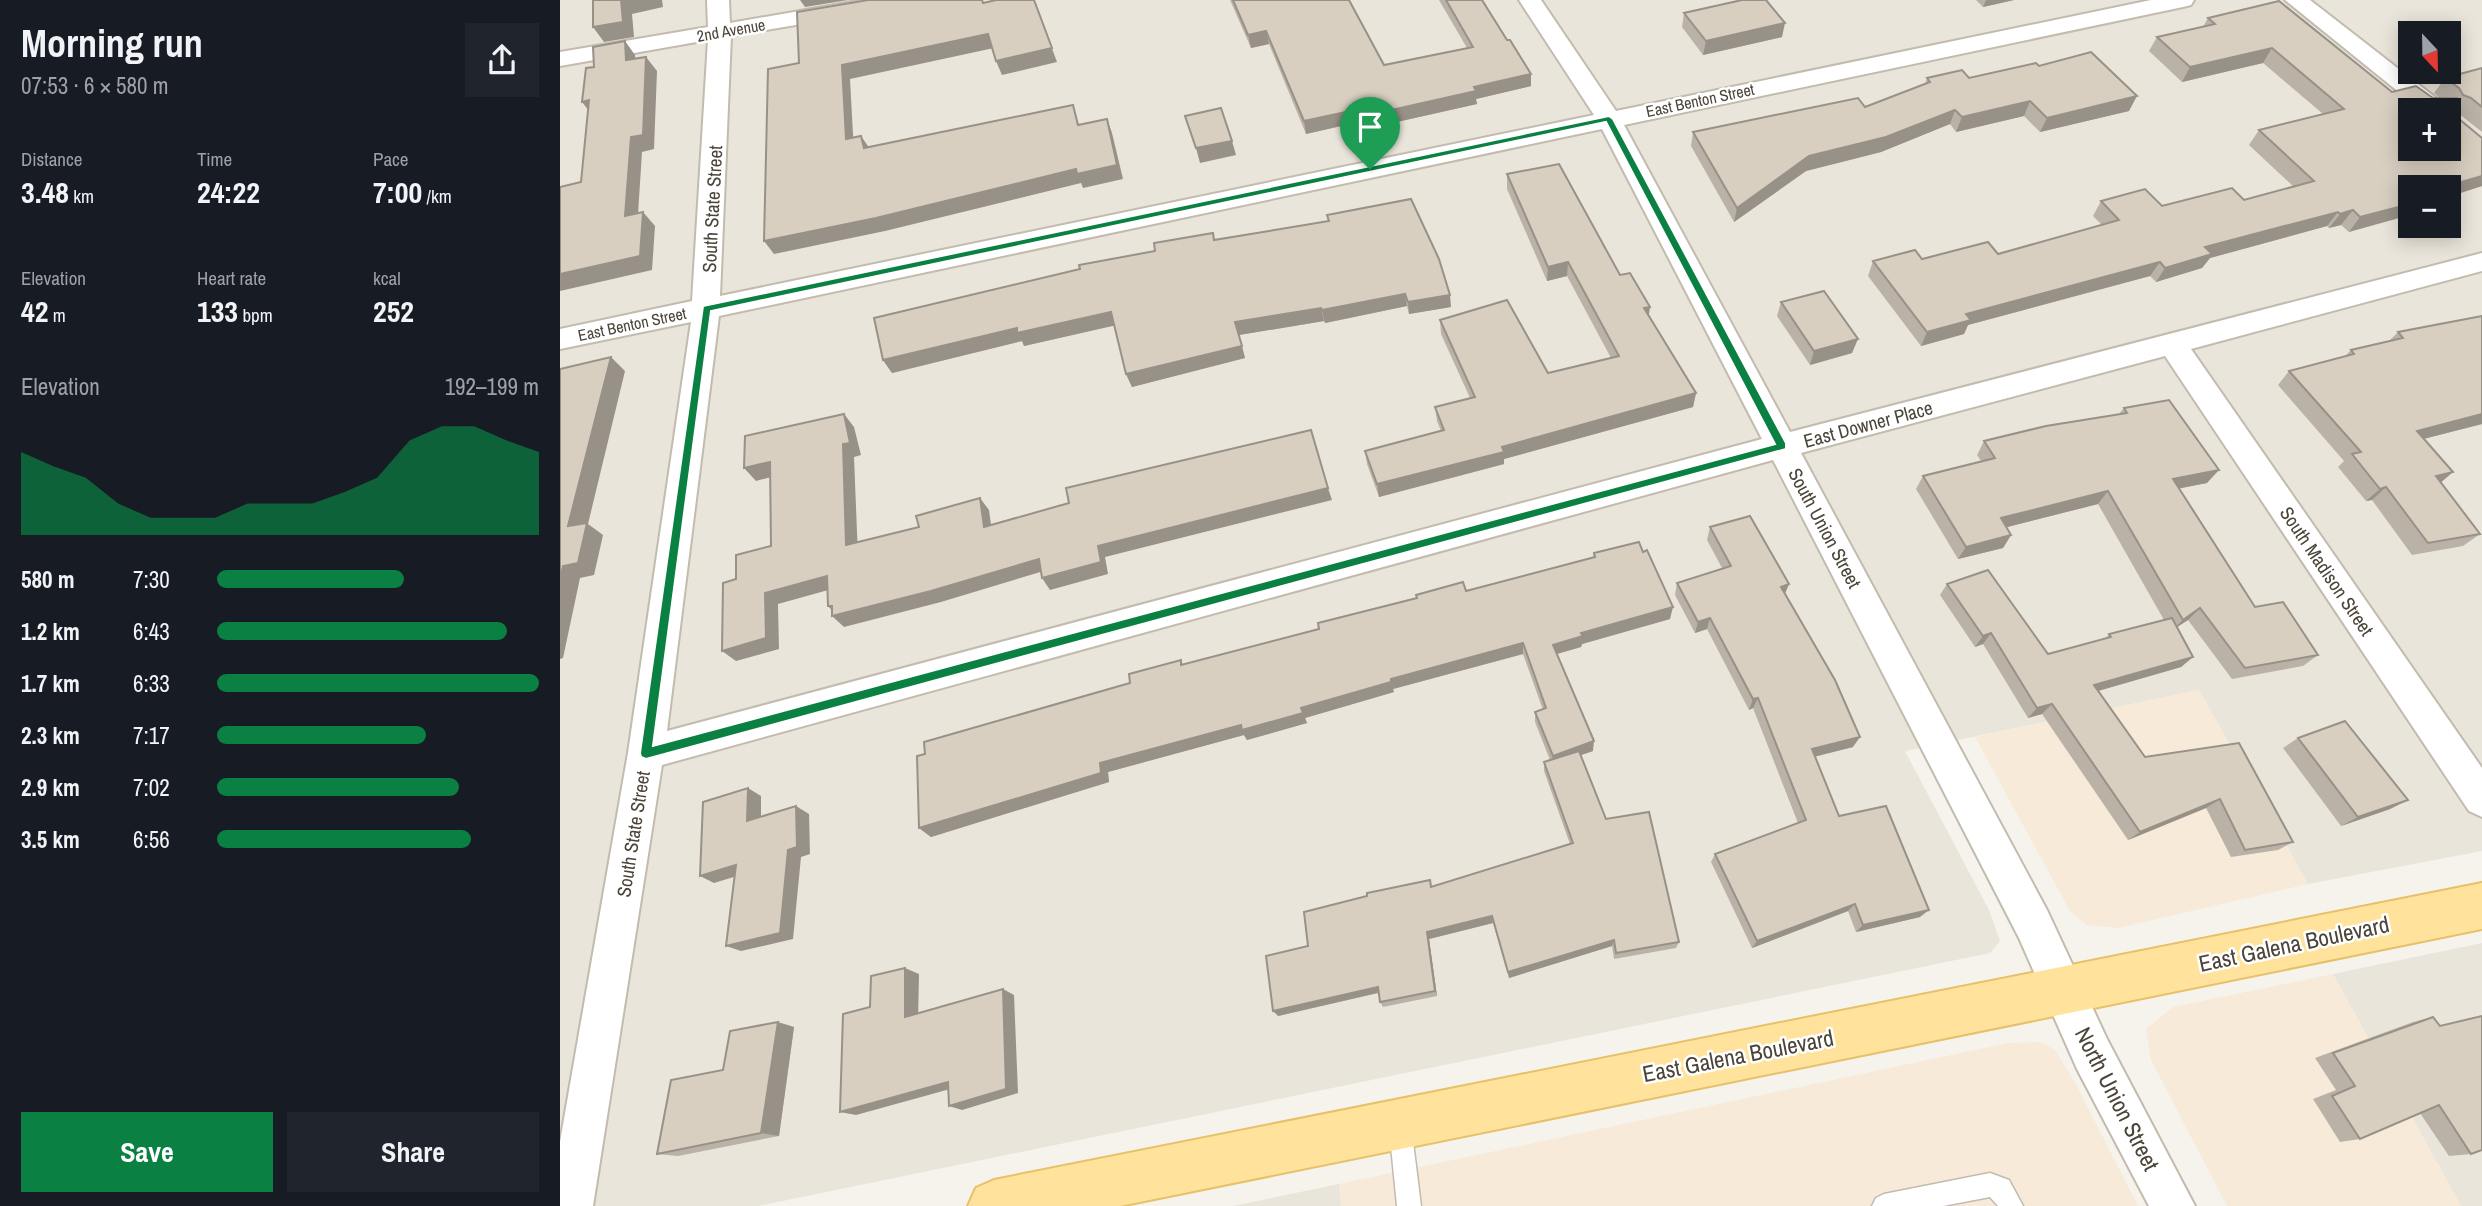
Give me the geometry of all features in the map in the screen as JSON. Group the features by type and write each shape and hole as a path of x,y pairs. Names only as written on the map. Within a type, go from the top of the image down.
{"main road":[{"name":"East Galena Boulevard","path":"994,1206 2482,906"}],"street":[{"name":"South State Street","path":"571,1206 646,753 706,309 721,32 718,0"},
{"name":"2nd Avenue","path":"560,59 901,0"},
{"name":"South Union Street","path":"1530,0 1609,119 2033,924 2063,991"},
{"name":"East Benton Street","path":"560,339 2183,0"},
{"path":"2296,0 2420,98"},
{"name":"East Downer Place","path":"646,753 1782,446 2482,262"},
{"name":"South Madison Street","path":"2172,344 2482,799"},
{"name":"North Union Street","path":"2063,991 2092,1054 2173,1206"}],"lane":[{"path":"1399,1123 1409,1206"},
{"path":"1898,1205 1990,1185 2001,1188 2011,1206"}],"shaded area":[{"path":"560,0 2482,0 2482,851 2308,884 2199,690 1905,751 1989,910 2000,941 1990,953 758,1206 560,1206"},
{"path":"2199,690 2308,884 2118,928 2087,925 2070,911 1975,737"},
{"path":"2482,943 2482,1206 2461,1206 2333,974"},
{"path":"2333,974 2461,1206 2227,1206 2151,1060 2146,1029 2173,1007"},
{"path":"2042,1042 2056,1051 2078,1088 2138,1206 1341,1206 1339,1184 2008,1043"},
{"path":"1339,1184 1341,1206 1233,1206"}],"building":[{"path":"593,0 621,0 623,22 593,27"},
{"path":"868,0 982,0 983,3 996,0 1034,0 1052,48 996,61 988,34 842,65 846,139 861,136 864,148 1073,105 1078,125 1107,119 1117,165 1077,174 1076,169 876,218 764,241 768,69 799,63 797,12"},
{"path":"1233,0 1349,0 1384,65 1473,47 1446,0 1482,0 1531,74 1474,87 1476,91 1378,113 1374,106 1304,121 1266,31 1248,35"},
{"path":"1742,0 1766,0 1785,23 1706,41 1684,13"},
{"path":"2279,1 2392,92 2416,86 2433,98 2398,98 2398,161 2461,161 2461,121 2482,138 2482,176 2461,182 2461,175 2398,175 2398,207 2360,217 2353,210 2340,214 2338,212 2205,247 2212,254 2165,268 2160,262 1966,314 1971,320 1927,332 1873,261 1915,250 1922,259 1988,242 1998,254 2119,220 2101,201 2145,189 2162,206 2232,188 2244,200 2314,181 2259,130 2344,109 2272,48 2190,67 2157,37 2215,24 2208,18"},
{"path":"625,41 626,60 646,57 643,135 631,137 625,216 643,212 640,256 560,274 560,187 581,182 589,100 582,102 586,68 594,67 593,47"},
{"path":"2091,52 2137,96 2047,118 2030,101 1962,117 1955,110 1886,137 1809,156 1737,208 1693,132 1858,98 1865,107 1930,82 1927,78 1962,70 1969,78 2036,63 2039,66"},
{"path":"2482,68 2482,107 2463,95 2453,84 2461,84 2461,74"},
{"path":"1221,108 1232,141 1196,148 1185,116"},
{"path":"1559,164 1620,275 1630,273 1650,307 1644,308 1696,393 1502,447 1504,452 1377,484 1365,451 1444,430 1435,407 1475,397 1440,320 1507,300 1548,373 1619,356 1568,262 1548,267 1507,174"},
{"path":"1411,199 1439,259 1450,295 1408,302 1405,294 1322,310 1321,308 1235,322 1242,346 1126,374 1111,312 1017,333 1017,328 883,360 874,318 1080,269 1079,265 1155,251 1154,243 1213,233 1214,240 1329,221 1327,215"},
{"path":"1824,291 1858,339 1814,351 1781,302"},
{"path":"2482,316 2482,414 2417,431 2453,472 2436,476 2480,534 2428,543 2386,487 2380,489 2352,454 2361,452 2289,371 2354,354 2351,350 2403,338 2398,332"},
{"path":"611,357 568,526 587,523 578,563 563,566 560,581 560,369"},
{"path":"2169,400 2219,470 2173,479 2255,607 2283,602 2318,655 2245,668 2200,608 2183,620 2108,491 2001,518 2011,535 1966,547 1923,476 1995,458 1984,441 2046,426 2127,413 2124,408"},
{"path":"844,414 850,443 843,444 846,545 919,527 916,516 980,498 984,527 1069,503 1066,488 1311,430 1328,488 1098,546 1101,562 1042,578 1039,559 931,591 832,616 832,606 828,606 827,576 765,593 766,638 722,651 723,583 736,579 736,555 771,546 770,462 744,468 745,436"},
{"path":"1750,516 1789,584 1781,587 1835,680 1860,737 1812,749 1839,816 1886,806 1929,910 1863,925 1855,904 1757,941 1715,854 1806,820 1758,698 1753,699 1710,618 1698,622 1677,583 1731,566 1710,527"},
{"path":"1639,542 1643,552 1647,550 1673,607 1581,633 1583,636 1553,645 1594,741 1553,756 1535,712 1546,708 1523,643 1391,679 1391,682 1301,708 1303,713 1242,730 1241,725 1100,763 1101,773 919,828 917,756 925,754 924,742 1130,683 1129,674 1181,660 1181,665 1319,629 1318,623 1417,598 1416,595 1463,582 1466,591 1595,557 1594,553"},
{"path":"1988,570 2048,654 2111,637 2109,634 2172,618 2193,657 2094,685 2145,757 2239,743 2293,842 2245,850 2220,799 2140,832 2052,704 2037,708 1991,633 1983,636 1947,584"},
{"path":"2345,721 2408,800 2358,817 2298,738"},
{"path":"1579,751 1606,819 1649,812 1679,942 1616,953 1614,940 1508,972 1492,916 1427,932 1435,991 1380,1002 1378,987 1273,1011 1266,956 1308,946 1304,912 1367,896 1367,893 1430,880 1431,887 1573,843 1544,762"},
{"path":"748,788 747,821 796,806 797,847 788,850 780,933 726,946 736,865 700,876 703,802"},
{"path":"905,968 905,1017 1003,989 1006,1089 949,1106 948,1082 840,1112 843,1014 870,1007 871,976"},
{"path":"2482,1016 2482,1150 2471,1154 2439,1105 2360,1139 2332,1096 2355,1086 2333,1053 2433,1017 2440,1026"},
{"path":"778,1022 761,1133 657,1154 671,1080 723,1070 730,1031"}],"route":[{"path":"1609,119 1782,446 646,753 704,341 706,309 1370,169 1609,119"}]}
